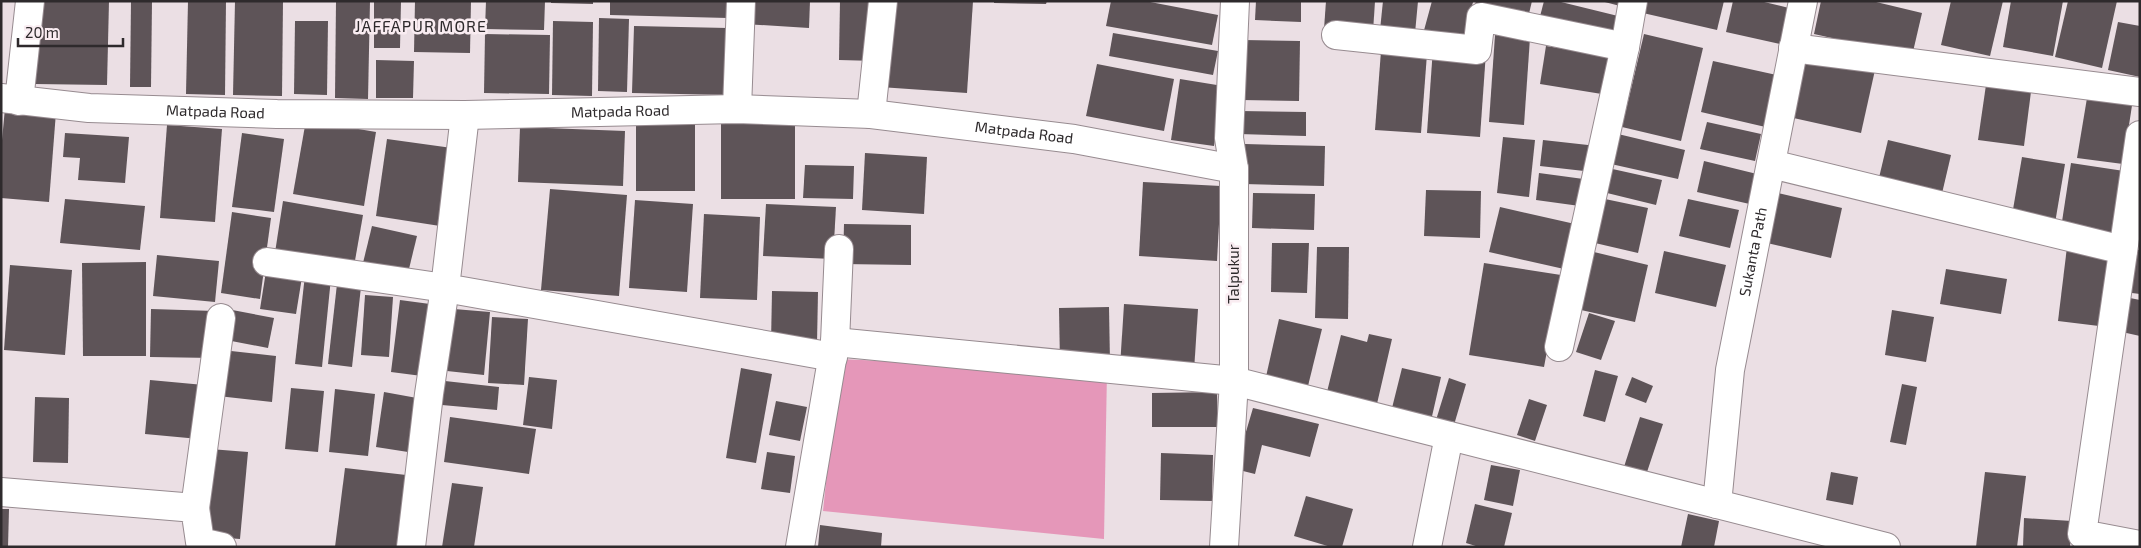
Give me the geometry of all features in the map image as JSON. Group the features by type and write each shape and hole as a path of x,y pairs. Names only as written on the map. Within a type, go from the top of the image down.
{"street":[{"path":"10,100 30,1"},
{"path":"736,109 741,1"},
{"path":"871,114 883,1"},
{"name":"Talpukur","path":"1224,547 1234,381 1234,169 1229,138 1236,1"},
{"path":"1559,347 1625,46 1633,1"},
{"name":"Sukanta Path","path":"1717,504 1730,370 1793,48 1804,1"},
{"path":"1336,35 1477,50 1481,17 1625,46"},
{"path":"1793,48 2140,92"},
{"name":"Matpada Road","path":"10,100 88,108 277,114 466,115 736,109 871,114 1074,139 1234,169"},
{"path":"411,547 429,394 446,288 466,115"},
{"path":"2140,135 2082,534 2140,545"},
{"path":"1771,164 2123,250"},
{"path":"800,547 834,350 839,249"},
{"path":"267,262 446,288 834,350 1234,381 1886,547"},
{"path":"203,545 195,508 221,318"},
{"path":"1427,547 1449,436"},
{"path":"1,492 195,508"}],"shaded area":[{"path":"839,359 1107,371 1104,539 823,511"}],"building":[{"path":"37,1 109,1 107,85 35,84"},
{"path":"131,1 152,1 151,87 130,87"},
{"path":"188,1 226,1 225,95 186,94"},
{"path":"235,1 283,1 282,96 233,95"},
{"path":"336,1 370,1 368,99 335,98"},
{"path":"374,1 401,1 400,48 374,48"},
{"path":"415,1 471,1 470,53 414,52"},
{"path":"486,1 545,1 544,30 485,29"},
{"path":"551,1 593,1 593,4 551,3"},
{"path":"610,1 728,1 728,18 610,15"},
{"path":"745,1 810,1 809,28 744,24"},
{"path":"840,1 877,1 876,61 839,60"},
{"path":"886,1 973,1 967,93 880,87"},
{"path":"994,1 1047,1 1046,4 994,3"},
{"path":"1111,1 1145,1 1218,15 1212,45 1106,26"},
{"path":"1256,1 1301,1 1301,22 1255,20"},
{"path":"1326,1 1375,1 1373,32 1324,29"},
{"path":"1383,1 1418,1 1415,33 1380,30"},
{"path":"1432,1 1473,2 1463,44 1423,34"},
{"path":"1476,1 1532,1 1527,22 1474,9"},
{"path":"1544,1 1557,1 1618,16 1611,37 1537,28"},
{"path":"1601,1 1621,1 1620,6"},
{"path":"1646,1 1724,1 1717,30 1643,13"},
{"path":"1733,1 1760,1 1793,9 1784,45 1726,32"},
{"path":"1821,1 1872,1 1922,13 1912,56 1814,34"},
{"path":"1951,1 2003,1 1990,56 1941,45"},
{"path":"2011,1 2063,1 2053,56 2003,47"},
{"path":"2068,1 2117,1 2102,68 2055,57"},
{"path":"599,18 629,19 627,92 598,91"},
{"path":"295,21 328,21 327,95 294,94"},
{"path":"553,21 593,22 592,96 552,95"},
{"path":"2118,22 2140,26 2140,77 2108,70"},
{"path":"634,26 728,28 726,95 632,93"},
{"path":"1113,33 1218,51 1213,75 1109,56"},
{"path":"485,34 550,35 549,94 484,93"},
{"path":"1644,34 1703,48 1681,141 1622,127"},
{"path":"1495,35 1530,38 1524,125 1489,122"},
{"path":"1243,40 1300,41 1299,101 1241,100"},
{"path":"1546,46 1613,56 1608,95 1540,84"},
{"path":"1433,48 1486,52 1480,137 1427,133"},
{"path":"1381,51 1427,54 1421,133 1375,130"},
{"path":"1804,54 1875,70 1861,133 1789,117"},
{"path":"376,60 414,61 413,98 376,98"},
{"path":"1713,61 1786,77 1774,129 1701,112"},
{"path":"1097,64 1174,79 1164,131 1086,116"},
{"path":"1987,78 2032,84 2024,146 1978,140"},
{"path":"1180,79 1223,86 1214,146 1171,140"},
{"path":"2088,92 2133,99 2123,164 2077,158"},
{"path":"5,108 56,112 49,202 1,198 1,151"},
{"path":"1240,111 1306,112 1306,136 1239,134"},
{"path":"721,119 795,119 795,199 721,199"},
{"path":"306,120 376,132 364,206 293,194"},
{"path":"1707,122 1761,134 1755,161 1700,149"},
{"path":"636,123 695,123 695,191 636,191"},
{"path":"167,125 222,129 215,222 160,218"},
{"path":"520,127 625,131 623,186 518,182"},
{"path":"65,133 129,137 125,183 78,180 80,158 63,157"},
{"path":"242,133 284,139 274,212 232,207"},
{"path":"1618,134 1685,150 1678,179 1611,164"},
{"path":"1503,137 1535,140 1529,197 1497,193"},
{"path":"387,139 452,148 440,226 376,216"},
{"path":"1543,140 1597,146 1593,172 1540,166"},
{"path":"1888,140 1951,155 1940,202 1877,186"},
{"path":"1245,144 1325,146 1324,186 1244,184"},
{"path":"865,153 927,157 924,214 862,210"},
{"path":"2022,157 2065,164 2054,229 2011,221"},
{"path":"1704,161 1761,175 1754,205 1697,192"},
{"path":"2071,163 2124,171 2113,237 2061,228"},
{"path":"805,165 854,166 853,199 803,198"},
{"path":"1608,168 1662,180 1656,205 1603,192"},
{"path":"1539,173 1591,180 1587,207 1536,200"},
{"path":"1143,182 1221,186 1217,261 1139,256"},
{"path":"550,189 627,195 619,296 541,290"},
{"path":"1426,190 1481,191 1480,238 1424,236"},
{"path":"1253,193 1315,194 1314,230 1252,228"},
{"path":"1778,193 1842,208 1831,258 1767,243"},
{"path":"65,199 145,206 140,250 60,243"},
{"path":"1605,199 1648,208 1638,253 1595,243"},
{"path":"1688,199 1739,210 1730,248 1679,236"},
{"path":"635,200 693,204 687,292 629,288"},
{"path":"283,201 363,215 353,272 274,259"},
{"path":"766,204 836,207 833,259 763,256"},
{"path":"1500,207 1575,224 1564,269 1489,252"},
{"path":"232,212 271,218 260,299 221,293"},
{"path":"704,214 760,217 757,300 700,298"},
{"path":"844,224 911,225 911,265 843,264"},
{"path":"372,226 417,236 407,277 362,267"},
{"path":"1272,243 1309,243 1307,293 1271,292"},
{"path":"1317,247 1349,247 1348,319 1315,318"},
{"path":"2067,247 2109,253 2099,326 2058,321"},
{"path":"2130,249 2140,250 2140,294 2124,292"},
{"path":"1664,251 1726,265 1716,307 1655,293"},
{"path":"1594,252 1648,265 1635,322 1581,310"},
{"path":"157,255 219,261 215,302 153,296"},
{"path":"146,262 146,356 83,356 82,263"},
{"path":"1484,263 1561,275 1544,367 1469,355"},
{"path":"10,265 72,270 65,355 4,350"},
{"path":"267,265 303,271 296,314 260,309"},
{"path":"1946,269 2007,279 2001,314 1940,304"},
{"path":"305,275 331,278 322,367 295,364"},
{"path":"337,284 361,287 352,367 328,364"},
{"path":"772,291 818,292 817,343 771,343"},
{"path":"365,295 393,297 389,357 361,355"},
{"path":"2130,298 2140,300 2140,336 2122,332"},
{"path":"400,300 430,304 422,376 391,372"},
{"path":"1124,304 1198,309 1194,371 1120,367"},
{"path":"1109,307 1110,363 1060,364 1059,308"},
{"path":"151,309 215,311 214,358 150,357"},
{"path":"227,309 274,318 268,348 221,339"},
{"path":"454,309 490,312 484,375 447,371"},
{"path":"1892,310 1934,317 1926,362 1885,355"},
{"path":"1589,313 1615,321 1601,360 1576,352"},
{"path":"492,317 528,319 524,385 488,383"},
{"path":"1279,319 1322,329 1307,390 1265,381"},
{"path":"1369,334 1392,339 1376,408 1326,396 1341,335 1367,342"},
{"path":"222,350 276,356 272,402 218,396"},
{"path":"741,368 772,374 756,463 726,458"},
{"path":"1402,368 1441,377 1430,425 1390,416"},
{"path":"1595,370 1618,376 1605,422 1583,416"},
{"path":"529,377 557,380 552,429 523,425"},
{"path":"1632,377 1653,386 1646,403 1625,395"},
{"path":"1449,378 1466,384 1454,425 1436,420"},
{"path":"150,380 204,385 199,439 145,434"},
{"path":"445,381 499,387 497,410 442,405"},
{"path":"1902,384 1917,387 1906,445 1890,442"},
{"path":"291,388 324,391 318,452 285,449"},
{"path":"335,389 375,394 368,456 329,452"},
{"path":"384,392 417,398 408,452 376,447"},
{"path":"1217,392 1218,427 1152,427 1152,393"},
{"path":"35,397 69,398 68,463 33,462"},
{"path":"1529,399 1547,405 1535,441 1517,435"},
{"path":"776,401 807,407 800,441 769,435"},
{"path":"1253,408 1319,424 1310,457 1262,445 1255,474 1235,469"},
{"path":"450,417 536,429 529,474 444,462"},
{"path":"1640,417 1663,424 1645,478 1623,470"},
{"path":"210,449 248,452 240,539 202,536"},
{"path":"767,452 795,456 790,493 761,489"},
{"path":"1161,453 1213,455 1212,501 1160,500"},
{"path":"1491,465 1520,470 1513,506 1484,500"},
{"path":"345,468 415,476 407,547 335,547"},
{"path":"1831,472 1858,477 1853,505 1826,500"},
{"path":"1985,472 2026,476 2017,547 1976,547"},
{"path":"452,483 483,487 474,547 442,547"},
{"path":"1306,496 1353,509 1342,547 1331,547 1294,536"},
{"path":"1475,504 1512,513 1504,547 1479,547 1466,543"},
{"path":"1,509 9,509 8,547 1,547"},
{"path":"1688,514 1719,521 1714,547 1681,547"},
{"path":"2024,518 2072,521 2070,547 2023,547"},
{"path":"820,525 882,533 881,547 818,547"}],"district":[{"name":"JAFFAPUR MORE","path":"421,26"}]}
